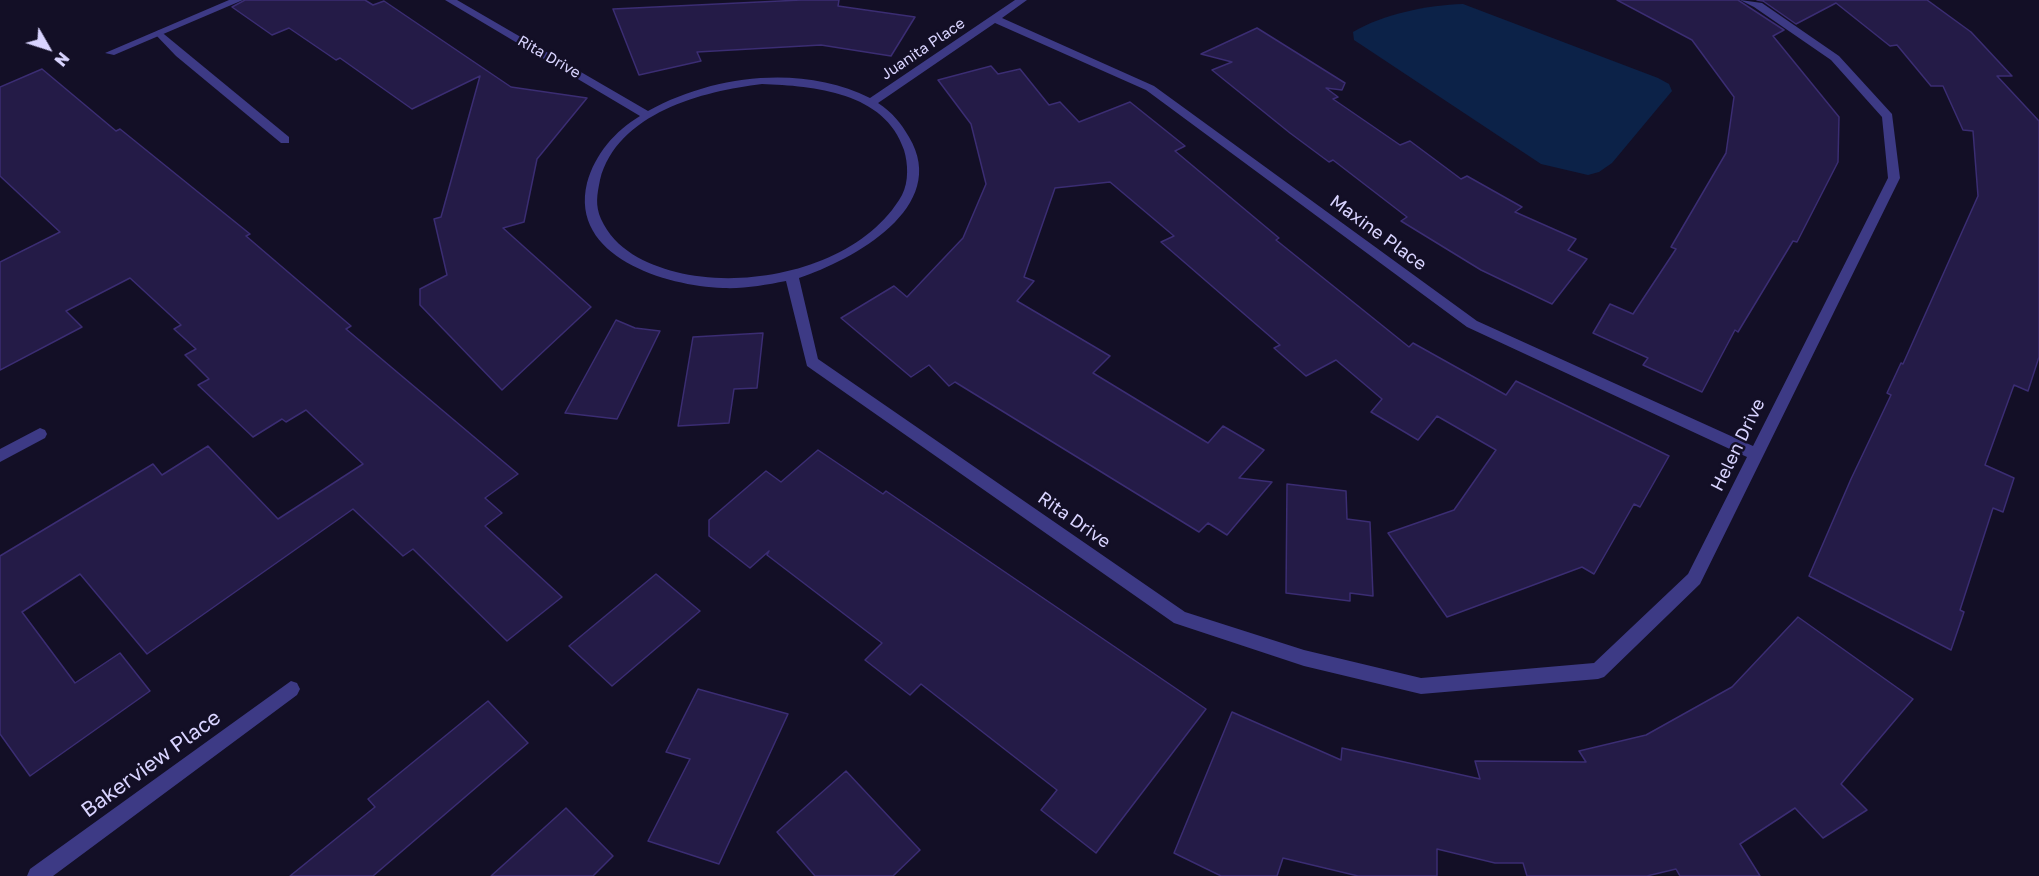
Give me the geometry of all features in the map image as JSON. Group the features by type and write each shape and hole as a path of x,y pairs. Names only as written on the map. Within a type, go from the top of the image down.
{"street":[{"path":"110,53 238,0"},
{"name":"Rita Drive","path":"450,0 647,115"},
{"name":"Juanita Place","path":"871,103 1022,0"},
{"name":"Helen Drive","path":"1421,686 1598,671 1694,579 1894,178 1888,116 1835,58 1758,4 1745,0"},
{"name":"Maxine Place","path":"994,19 1150,88 1472,324 1755,454"},
{"path":"159,33 180,54 285,140"},
{"path":"762,81 812,84 840,89 871,103 900,127 914,158 910,192 886,226 846,256 792,276 735,284 680,279 634,263 603,237 590,206 594,172 614,141 647,115 682,98 712,89 762,81"},
{"name":"Rita Drive","path":"792,276 812,362 1180,618 1304,658 1421,686"},
{"path":"0,456 40,434"},
{"name":"Bakerview Place","path":"37,876 291,689"}],"water":[{"path":"1463,4 1658,78 1669,84 1672,91 1612,163 1599,172 1588,175 1541,164 1354,40 1353,32 1392,15 1435,6"}],"building":[{"path":"245,0 365,0 373,5 384,1 511,87 587,98 537,159 524,222 503,228 591,307 502,390 420,305 420,289 447,275 434,219 441,217 480,76 412,109 340,58 336,60 289,28 272,35 232,7"},
{"path":"839,0 838,6 915,17 891,56 821,45 697,52 701,61 639,75 613,9"},
{"path":"1617,0 1738,0 1784,30 1773,36 1839,117 1838,162 1797,242 1793,241 1738,332 1735,330 1702,392 1643,365 1648,358 1593,333 1610,304 1633,314 1676,249 1671,247 1726,153 1734,97 1692,40"},
{"path":"1757,0 1927,0 1971,32 2012,76 1997,76 2039,121 2039,357 2028,391 2014,385 1985,465 2014,478 2003,512 1993,508 1960,610 1964,612 1951,650 1809,576 1891,395 1887,393 1901,363 1903,364 1978,196 1973,131 1963,130 1943,86 1931,86 1897,45 1890,46 1836,3 1796,24 1763,1"},
{"path":"1257,28 1345,83 1342,90 1326,88 1338,97 1333,99 1400,145 1410,141 1461,179 1467,176 1522,207 1515,212 1576,239 1568,250 1587,259 1552,304 1481,270 1401,221 1407,217 1333,160 1329,162 1290,133 1212,70 1232,62 1201,54"},
{"path":"991,66 998,74 1020,69 1049,105 1060,102 1079,122 1130,102 1185,146 1175,151 1279,238 1276,240 1409,347 1413,343 1506,395 1516,381 1669,456 1640,507 1634,504 1594,574 1582,567 1447,617 1388,533 1454,510 1496,450 1437,416 1418,440 1371,412 1382,399 1336,360 1306,376 1274,348 1280,345 1161,242 1174,236 1110,182 1055,188 1024,277 1034,281 1017,301 1110,356 1093,373 1208,443 1223,426 1264,450 1239,478 1272,482 1227,535 1208,523 1199,532 955,382 949,386 929,365 911,377 841,318 894,286 907,297 963,238 986,184 971,124 938,80"},
{"path":"42,69 116,131 120,129 250,234 246,236 351,326 346,329 518,474 485,498 502,513 485,526 562,597 507,641 413,549 403,556 353,509 147,654 80,574 22,612 75,683 120,653 150,691 30,776 0,734 0,556 153,464 162,475 208,446 278,519 363,464 306,410 286,422 282,419 253,437 198,385 209,379 185,355 196,349 174,329 181,325 130,278 66,311 82,327 0,370 0,262 60,232 0,176 0,87"},
{"path":"616,320 635,328 660,331 617,419 565,413"},
{"path":"763,333 757,388 734,389 729,423 678,426 693,337"},
{"path":"818,450 883,494 886,491 1206,709 1096,853 1041,810 1057,790 921,684 910,695 865,660 882,643 767,555 769,551 750,568 709,536 709,520 766,471 781,482"},
{"path":"1287,484 1346,491 1347,519 1370,522 1373,596 1350,593 1350,601 1286,593"},
{"path":"656,574 700,611 612,686 569,646"},
{"path":"1798,617 1913,699 1841,784 1867,810 1823,838 1795,808 1740,844 1760,876 1680,876 1676,869 1647,876 1527,876 1523,863 1495,863 1437,849 1437,876 1358,876 1283,858 1277,876 1221,876 1174,853 1232,712 1341,760 1342,748 1480,779 1475,761 1586,762 1579,751 1646,735 1732,687"},
{"path":"698,689 788,714 719,864 648,841 690,759 666,752"},
{"path":"488,701 528,743 373,876 290,876 375,807 368,799"},
{"path":"846,771 920,850 893,876 815,876 777,832"},
{"path":"566,808 613,856 593,876 491,876"}]}
